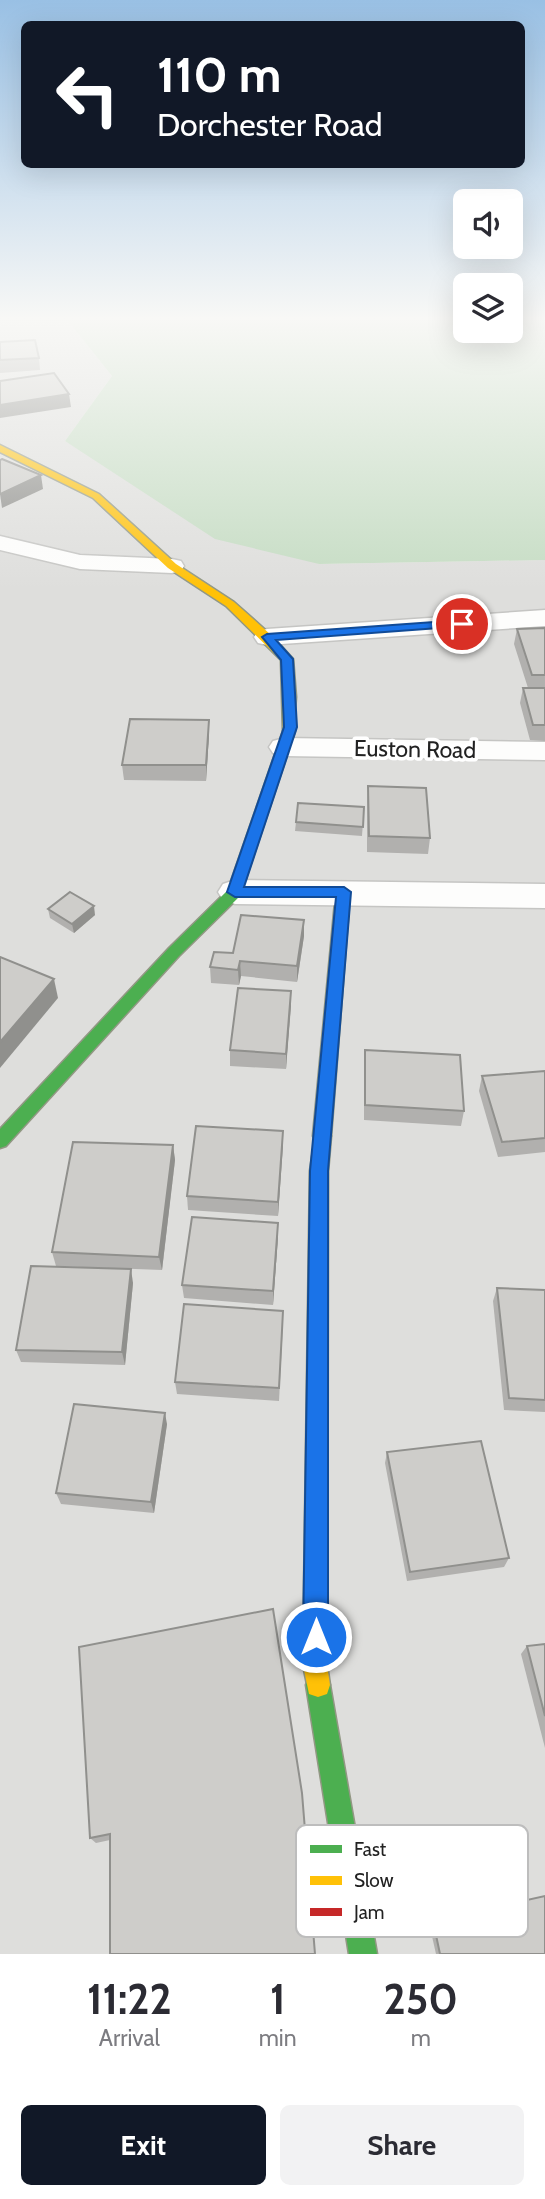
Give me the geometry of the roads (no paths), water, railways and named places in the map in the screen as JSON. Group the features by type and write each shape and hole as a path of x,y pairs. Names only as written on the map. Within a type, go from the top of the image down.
{"street":[{"path":"0,448 96,496 172,566 230,604 267,637 287,659 290,727 235,892 164,962 0,1141"},
{"path":"0,543 80,562 172,566"},
{"path":"267,637 545,618"},
{"name":"Euston Road","path":"284,747 545,751"},
{"path":"235,892 545,896"},
{"path":"342,1825 315,1665 319,1171 344,892"}]}
